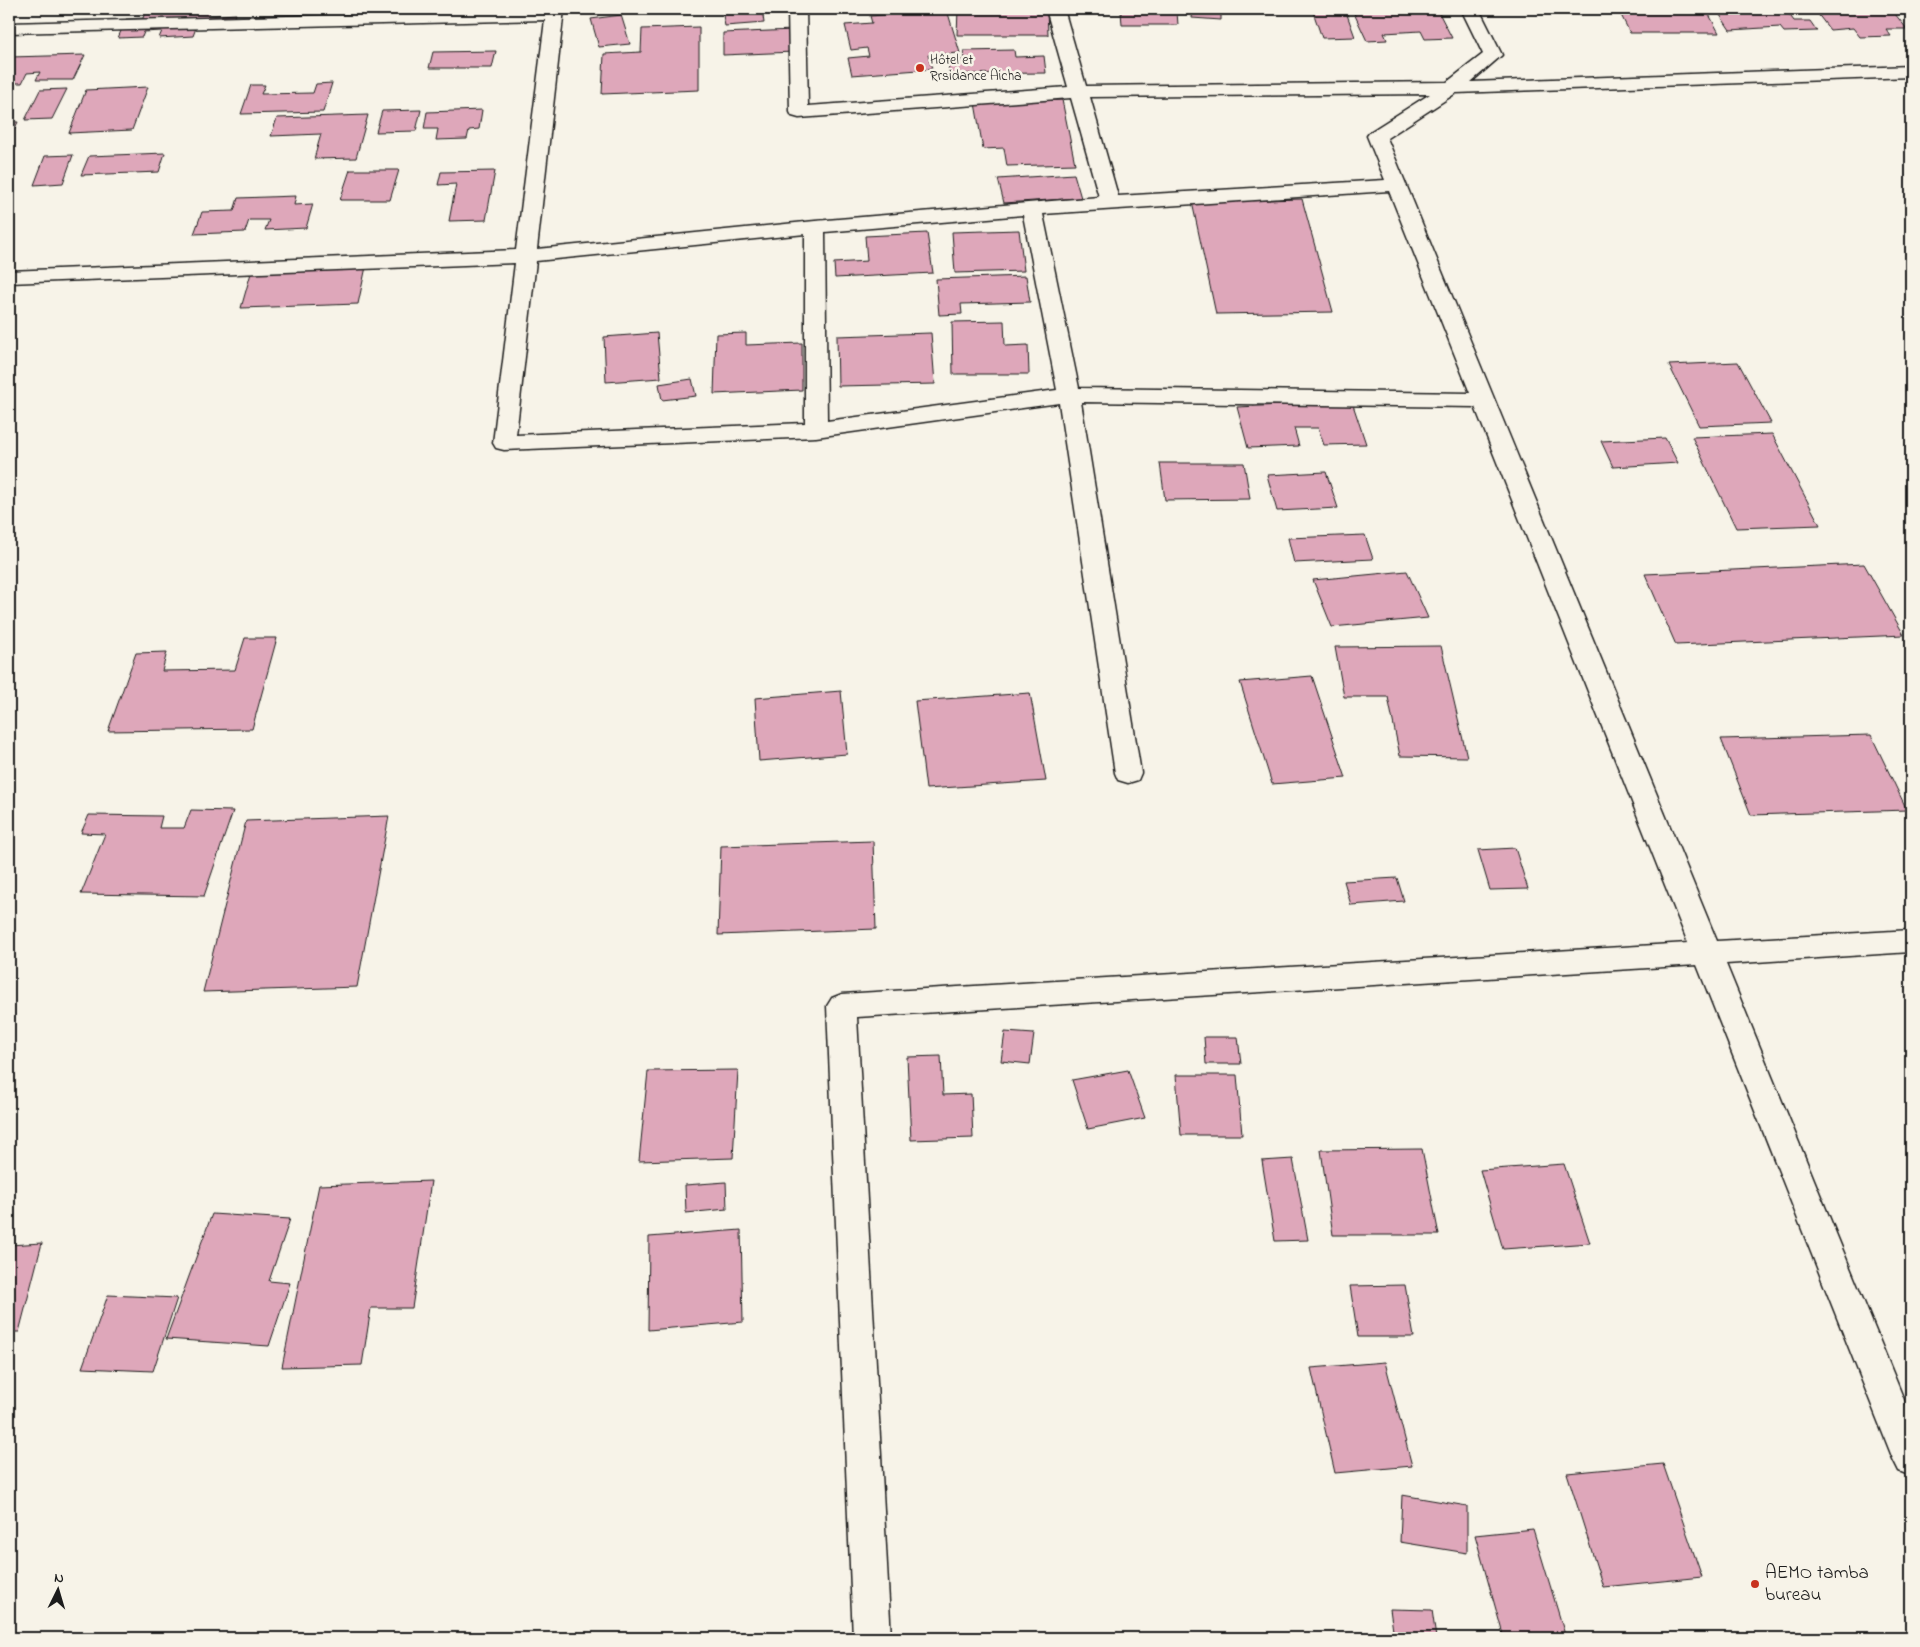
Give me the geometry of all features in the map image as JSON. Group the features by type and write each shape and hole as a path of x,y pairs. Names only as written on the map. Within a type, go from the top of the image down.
{"street":[{"path":"797,9 799,112 1079,92 1452,88 1911,71"},
{"path":"1055,9 1110,202"},
{"path":"1470,9 1494,55 1452,88 1377,136 1911,1459"},
{"path":"9,28 322,14 555,11 504,443 816,430 1069,395 1484,400"},
{"path":"9,276 526,256 815,226 1110,202 1397,185"},
{"path":"1032,209 1069,395 1128,773"},
{"path":"815,226 816,430"},
{"path":"872,1638 842,1006 1911,941"}],"building":[{"path":"132,9 211,9 208,16 236,14 232,27 196,28 193,36 159,38 162,31 144,32 142,37 118,38 126,19 143,18 146,10"},
{"path":"762,9 764,23 725,26 722,10"},
{"path":"958,9 1047,9 1048,35 957,35"},
{"path":"1193,9 1221,9 1221,20 1192,18"},
{"path":"1312,9 1345,9 1355,37 1322,38"},
{"path":"1352,9 1437,9 1452,38 1425,39 1421,31 1384,33 1387,40 1367,41"},
{"path":"1618,9 1706,9 1719,33 1630,33"},
{"path":"1716,9 1803,9 1786,10 1794,21 1810,21 1817,31 1784,32 1780,27 1730,30"},
{"path":"1814,9 1891,9 1907,29 1886,29 1891,36 1860,37 1853,28 1830,30"},
{"path":"947,10 960,53 928,55 932,69 852,75 848,58 869,56 867,48 851,50 845,25 872,23 870,16"},
{"path":"1121,11 1177,12 1178,25 1122,25"},
{"path":"621,15 630,44 599,47 591,19"},
{"path":"699,27 699,90 602,94 604,54 641,52 642,29"},
{"path":"793,30 794,52 723,55 723,33"},
{"path":"1014,50 1015,57 1044,56 1046,73 949,74 948,60 965,60 964,51"},
{"path":"496,51 492,68 429,68 433,52"},
{"path":"85,55 73,80 36,80 40,72 27,73 22,83 9,83 10,57"},
{"path":"332,83 323,112 241,114 251,85 265,85 261,94 313,93 316,84"},
{"path":"148,87 132,130 69,133 86,90"},
{"path":"67,89 52,119 25,120 40,90"},
{"path":"1062,100 1075,164 1007,166 1004,148 983,149 975,103"},
{"path":"421,110 416,131 376,132 382,111"},
{"path":"482,110 479,129 469,130 467,139 436,140 438,129 424,129 427,112"},
{"path":"368,115 356,158 314,159 321,134 271,136 277,118"},
{"path":"9,122 18,122 9,137"},
{"path":"165,153 159,172 81,175 89,156"},
{"path":"73,155 63,183 34,185 45,156"},
{"path":"350,170 399,170 390,200 340,200"},
{"path":"495,171 486,220 449,221 456,184 438,185 441,172"},
{"path":"1074,174 1081,198 1004,203 998,179"},
{"path":"296,196 294,205 313,204 306,228 265,230 269,220 249,220 245,232 194,234 202,212 234,211 238,198"},
{"path":"1302,199 1333,312 1216,314 1192,202"},
{"path":"1019,230 1024,271 955,273 952,232"},
{"path":"927,233 933,273 835,278 834,263 867,261 865,236"},
{"path":"367,262 358,304 241,308 253,266"},
{"path":"1026,276 1030,302 961,304 962,314 939,315 936,279"},
{"path":"1004,321 1005,346 1028,345 1029,374 953,374 952,322"},
{"path":"657,333 661,378 606,382 604,337"},
{"path":"746,333 746,345 802,343 802,390 714,394 716,334"},
{"path":"931,333 935,384 838,386 837,336"},
{"path":"1738,362 1771,423 1699,426 1669,365"},
{"path":"692,379 696,396 662,400 659,384"},
{"path":"1352,402 1366,444 1324,445 1318,428 1294,428 1299,446 1248,448 1237,407"},
{"path":"1772,434 1820,525 1736,528 1692,437"},
{"path":"1665,438 1678,463 1613,467 1601,441"},
{"path":"1160,463 1244,463 1250,499 1165,500"},
{"path":"1326,472 1338,508 1277,511 1267,475"},
{"path":"1365,535 1373,559 1294,563 1288,538"},
{"path":"1864,564 1904,635 1676,645 1645,574"},
{"path":"1407,571 1428,618 1332,627 1313,580"},
{"path":"245,638 277,638 252,729 108,731 136,653 167,652 162,671 235,670"},
{"path":"1441,646 1467,757 1400,756 1388,697 1344,697 1335,647"},
{"path":"1312,676 1346,778 1272,784 1240,682"},
{"path":"841,691 847,754 759,761 755,698"},
{"path":"1030,693 1046,781 926,789 915,701"},
{"path":"1871,735 1907,810 1751,815 1721,739"},
{"path":"191,810 233,811 204,896 81,894 105,834 81,833 89,815 162,816 159,828 184,828"},
{"path":"389,816 357,987 203,992 246,821"},
{"path":"873,841 876,929 718,935 721,846"},
{"path":"1515,848 1528,889 1490,890 1478,850"},
{"path":"1397,878 1404,901 1351,905 1344,881"},
{"path":"1005,1032 1034,1034 1030,1064 1001,1061"},
{"path":"1204,1037 1238,1037 1241,1064 1206,1064"},
{"path":"941,1056 943,1095 971,1094 973,1138 911,1140 907,1057"},
{"path":"738,1070 733,1158 639,1161 648,1071"},
{"path":"1128,1070 1145,1118 1088,1129 1072,1080"},
{"path":"1176,1075 1237,1075 1242,1135 1181,1135"},
{"path":"1422,1149 1439,1235 1333,1235 1321,1150"},
{"path":"1293,1159 1308,1240 1275,1241 1262,1161"},
{"path":"1564,1164 1590,1243 1503,1249 1480,1170"},
{"path":"431,1181 412,1308 371,1308 362,1365 282,1367 319,1185"},
{"path":"726,1182 727,1209 686,1213 685,1185"},
{"path":"212,1214 290,1219 269,1281 290,1283 269,1346 166,1339"},
{"path":"741,1230 743,1322 648,1330 649,1237"},
{"path":"42,1243 19,1332 9,1332 9,1245"},
{"path":"1405,1285 1414,1337 1358,1337 1350,1286"},
{"path":"108,1295 177,1298 153,1371 82,1368"},
{"path":"1385,1362 1412,1466 1335,1473 1311,1368"},
{"path":"1663,1464 1702,1577 1603,1587 1567,1473"},
{"path":"1402,1495 1467,1506 1467,1553 1400,1542"},
{"path":"1533,1529 1566,1638 1504,1638 1475,1535"},
{"path":"1390,1609 1432,1610 1436,1638 1394,1638"}],"place":[{"name":"Hôtel et Rrsidance Aicha","path":"920,68"},
{"name":"AEMO tamba bureau","path":"1755,1584"}]}
